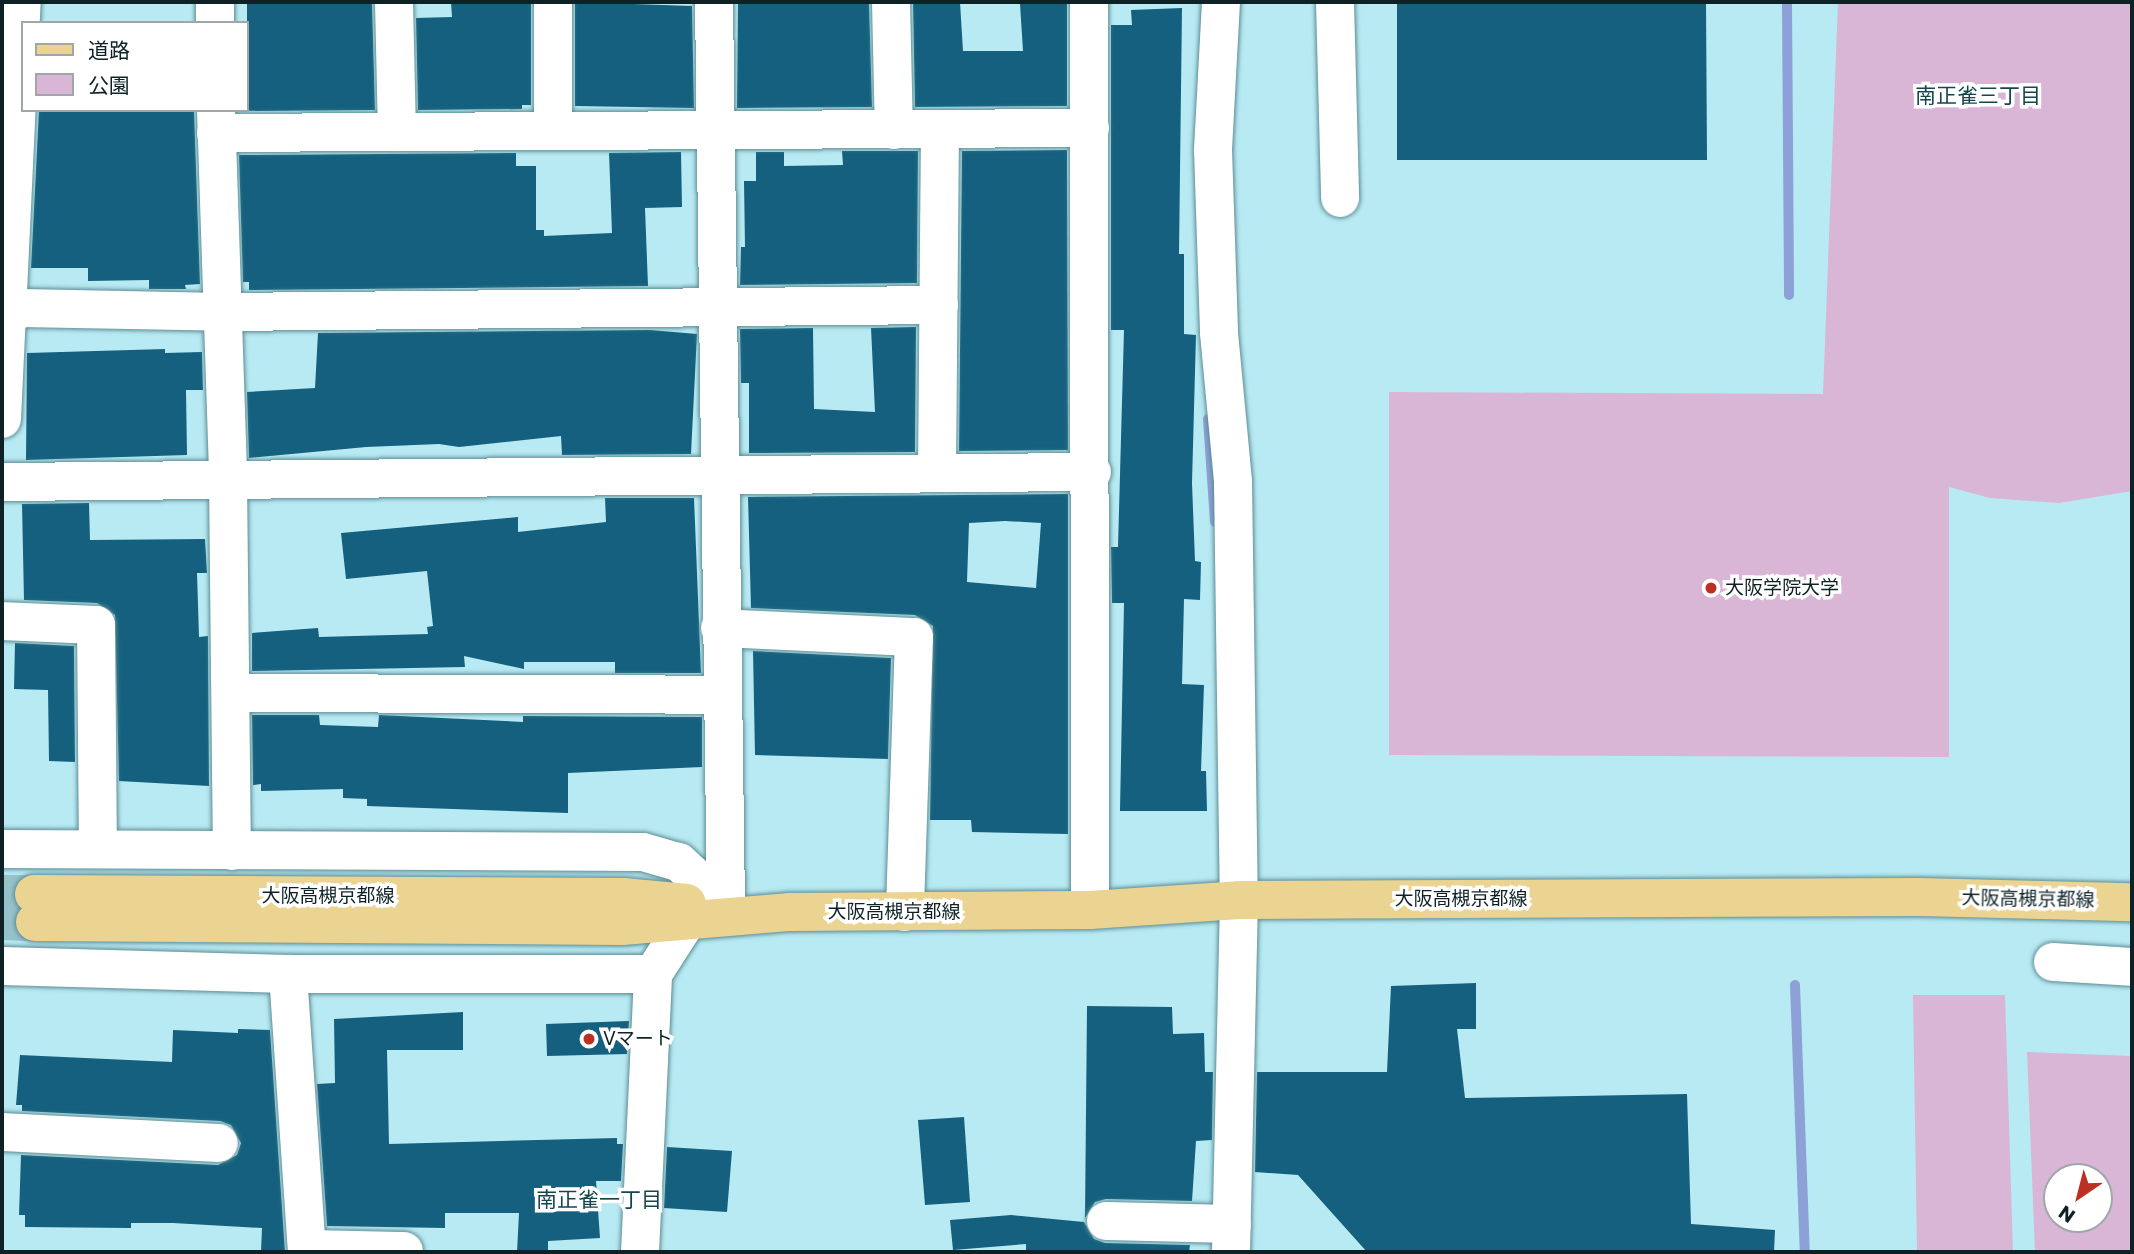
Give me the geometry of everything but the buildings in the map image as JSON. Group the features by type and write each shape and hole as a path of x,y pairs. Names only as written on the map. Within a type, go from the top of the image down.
{"main road":[{"name":"大阪高槻京都線","path":"790,912 623,897 34,908 622,926 790,912 1090,911 1239,900 1920,897 2132,902"}],"street":[{"path":"2,419 3,320 22,2"},
{"path":"215,2 215,21"},
{"path":"394,2 397,132"},
{"path":"553,2 553,131"},
{"path":"714,2 718,131 715,305 726,906"},
{"path":"891,2 894,130"},
{"path":"1088,2 1092,472 1090,911"},
{"path":"1106,1221 1225,1231 1239,900 1233,482 1219,333 1213,150 1221,2"},
{"path":"1335,2 1340,198"},
{"path":"232,851 228,479 216,122 397,132 1090,128"},
{"path":"937,472 940,130"},
{"path":"3,320 21,308 223,312 715,305 939,306"},
{"path":"2,482 718,472 1092,472"},
{"path":"2,611 2,622 96,625 98,849"},
{"path":"720,628 914,637 905,912"},
{"path":"231,693 722,695"},
{"path":"2,849 643,852 679,862 726,906"},
{"path":"640,1252 653,974 687,921"},
{"path":"2053,962 2132,967"},
{"path":"2,967 288,974 653,974"},
{"path":"288,974 307,1251 404,1251"},
{"path":"2,1132 179,1157 219,1143"}],"green space":[{"name":"大阪学院大学","path":"1838,2 2132,2 2132,491 2059,503 1990,498 1949,487 1949,757 1389,755 1389,392 1823,394"},
{"path":"1913,995 2005,995 2013,1252 1917,1252"},
{"path":"2027,1052 2132,1056 2132,1252 2035,1252"}],"waterway":[{"path":"1787,2 1789,295"},
{"path":"1208,419 1215,522"},
{"path":"1795,985 1805,1252"}],"tunnel":[{"path":"2,894 34,894"},
{"path":"2,921 35,922"}],"place":[{"name":"大阪学院大学","path":"1711,588"},
{"name":"Vマート","path":"589,1039"}],"district":[{"name":"南正雀三丁目","path":"1978,96"},
{"name":"南正雀一丁目","path":"599,1200"}]}
